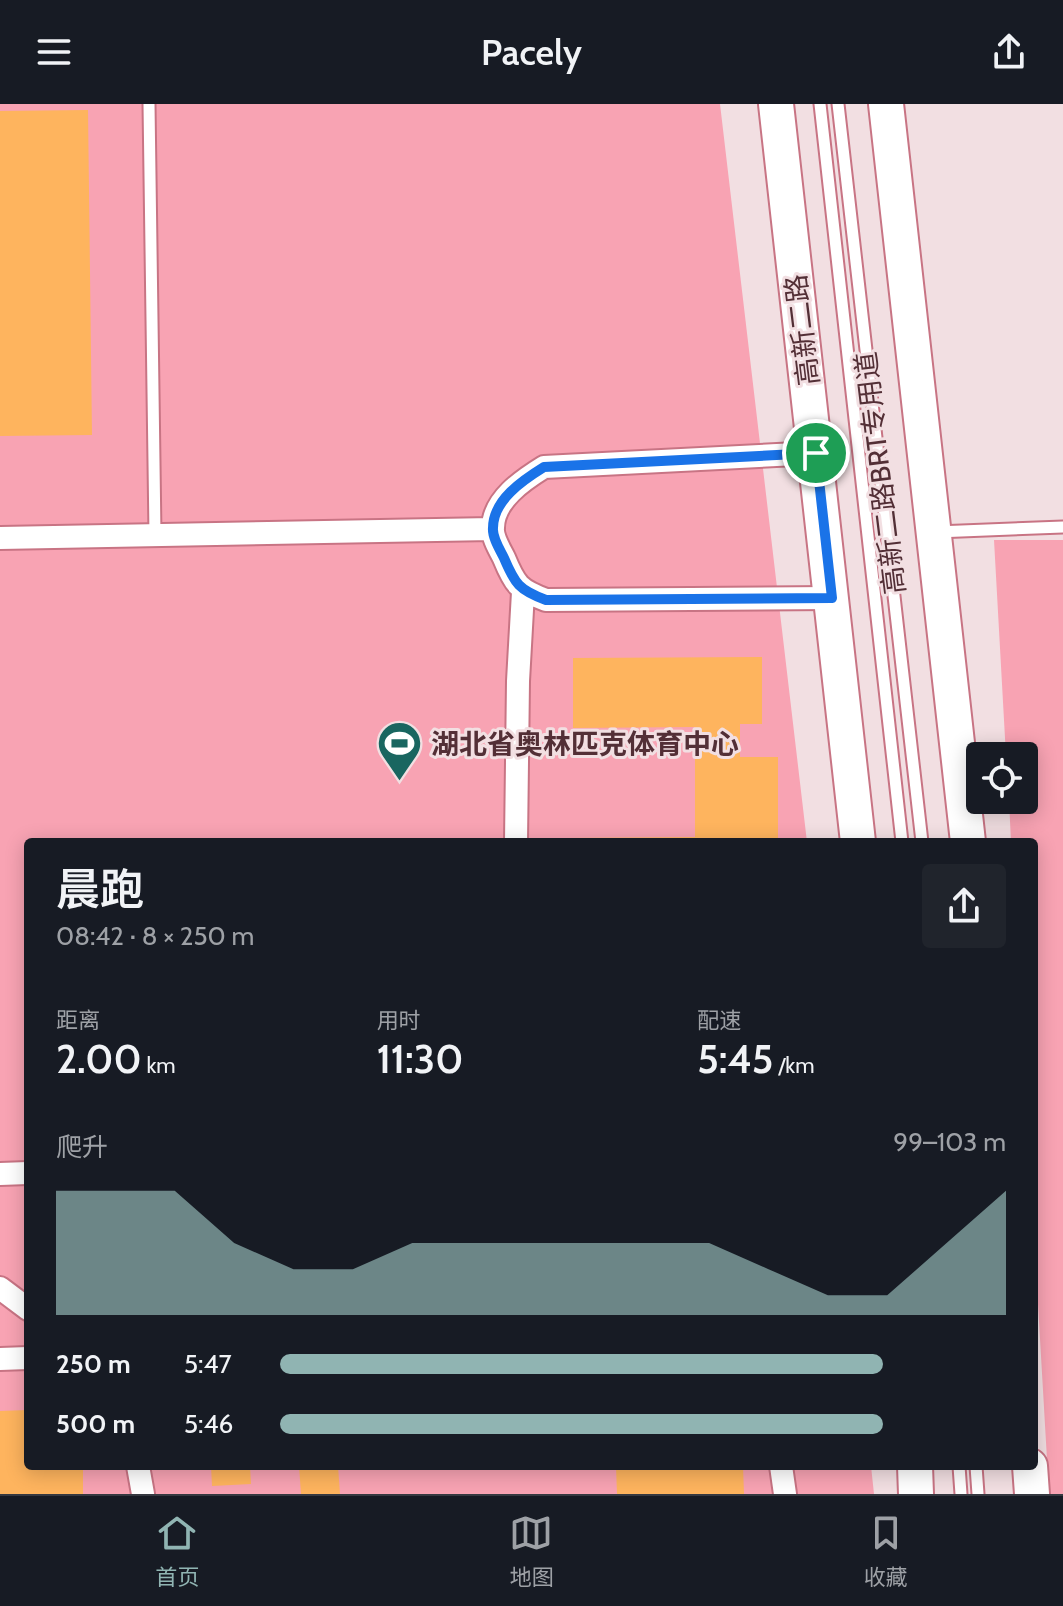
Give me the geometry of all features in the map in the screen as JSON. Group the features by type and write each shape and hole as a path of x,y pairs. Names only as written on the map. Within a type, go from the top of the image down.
{"main road":[{"name":"高新二路","path":"776,104 858,838"},
{"path":"886,104 968,838"},
{"path":"915,1470 916,1494"},
{"path":"1030,1470 1032,1494"}],"street":[{"path":"516,838 518,681 523,592 510,572 492,529 499,507 519,483 544,467 816,453"},
{"path":"0,538 492,529"},
{"path":"523,592 546,600 832,598"},
{"path":"0,1174 24,1173"},
{"path":"0,1288 24,1306"},
{"path":"0,1359 24,1358"},
{"path":"139,1470 143,1494"},
{"path":"782,1470 785,1494"}],"lane":[{"path":"149,104 155,535"},
{"name":"高新二路BRT专用道","path":"820,104 902,838"},
{"name":"高新二路BRT专用道","path":"838,104 922,838"},
{"path":"935,532 1063,527"},
{"path":"959,1470 961,1494"},
{"path":"976,1470 978,1494"}],"shaded area":[{"name":"湖北省奥林匹克体育中心","path":"0,104 720,104 807,838 24,838 24,1470 871,1470 874,1494 0,1494"},
{"path":"994,540 1063,540 1063,1494 1049,1494 1038,1304 1038,838 1011,838 1010,814 1038,814 1038,742 1005,742"}],"building":[{"path":"88,110 92,435 0,436 0,111"},
{"path":"762,657 762,724 740,724 740,757 778,757 778,838 563,838 695,837 695,727 573,728 573,658"},
{"path":"24,1410 24,1470 83,1470 83,1494 0,1494 0,1411"},
{"path":"211,1470 250,1470 251,1484 212,1486"},
{"path":"299,1470 338,1470 340,1494 301,1494"},
{"path":"616,1470 743,1470 744,1494 617,1494"}],"place":[{"name":"湖北省奥林匹克体育中心","path":"400,783"}],"route":[{"path":"816,453 832,598 546,600 523,592 510,572 492,529 499,507 519,483 544,467 816,453"}]}
